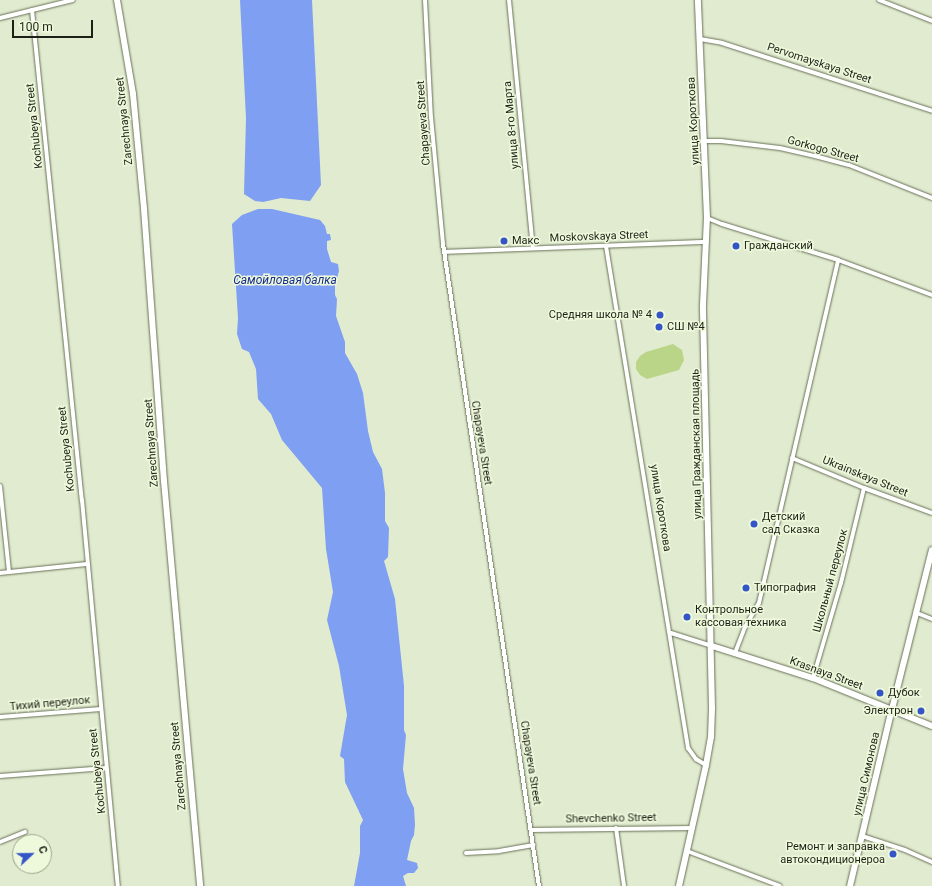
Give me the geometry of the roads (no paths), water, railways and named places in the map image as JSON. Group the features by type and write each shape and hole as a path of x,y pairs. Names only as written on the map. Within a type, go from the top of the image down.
{"street":[{"path":"0,18 73,0"},
{"name":"Zarechnaya Street","path":"117,0 134,94 164,481 200,886"},
{"name":"Chapayeva Street","path":"425,0 431,117 444,252 539,886"},
{"name":"улица 8-го Марта","path":"509,0 533,248"},
{"name":"улица Короткова","path":"698,0 705,141 707,218 706,242"},
{"path":"879,0 932,21"},
{"name":"Kochubeya Street","path":"32,10 118,886"},
{"name":"Pervomayskaya Street","path":"700,39 729,45 932,111"},
{"name":"Gorkogo Street","path":"705,141 721,141 780,148 815,156 849,165 932,198"},
{"path":"707,218 838,260 932,296"},
{"name":"Moskovskaya Street","path":"444,252 706,242"},
{"name":"улица Гражданская площадь","path":"706,242 703,301 712,646"},
{"name":"улица Короткова","path":"606,246 671,633 688,748 696,760 706,765"},
{"path":"735,653 745,627 759,603 838,260"},
{"name":"Ukrainskaya Street","path":"792,458 864,488 932,513"},
{"path":"0,486 10,572"},
{"name":"Школьный переулок","path":"813,678 841,583 864,488"},
{"name":"улица Симонова","path":"850,886 892,708 932,550"},
{"path":"0,573 87,564"},
{"path":"917,614 932,619"},
{"path":"671,633 712,646 711,736 679,886"},
{"name":"Krasnaya Street","path":"712,646 813,678 892,708 932,726"},
{"name":"Тихий переулок","path":"0,717 101,709"},
{"path":"0,776 106,768"},
{"path":"616,828 624,886"},
{"name":"Shevchenko Street","path":"531,830 692,828"},
{"path":"0,842 25,832"},
{"path":"862,836 905,850 932,862"},
{"path":"466,853 533,845"},
{"path":"687,851 780,886"}],"water":[{"path":"240,0 312,0 321,185 310,201 281,198 263,202 255,201 244,194 246,118"},
{"name":"Самойловая балка","path":"258,209 272,209 320,220 325,226 327,234 330,234 331,240 327,241 327,249 331,262 338,264 339,271 335,285 335,295 337,299 336,316 345,342 345,353 357,374 363,393 368,431 373,452 382,469 385,493 385,521 389,528 388,557 384,561 395,599 404,686 404,730 406,735 403,769 407,793 414,808 415,825 414,835 411,841 407,860 417,863 418,868 414,873 408,873 403,876 406,886 354,886 360,853 360,826 363,820 345,782 344,759 340,756 347,715 339,666 327,620 333,592 326,549 322,488 282,440 271,414 258,399 256,369 249,352 242,349 237,334 238,318 232,224 242,215"}],"place":[{"name":"Макс","path":"504,241"},
{"name":"Гражданский","path":"736,246"},
{"name":"Средняя школа № 4","path":"660,315"},
{"name":"СШ №4","path":"659,327"},
{"name":"Детский сад Сказка","path":"754,524"},
{"name":"Типография","path":"746,588"},
{"name":"Контрольное кассовая техника","path":"687,617"},
{"name":"Дубок","path":"880,693"},
{"name":"Электрон","path":"921,711"},
{"name":"Ремонт и заправка автокондиционероа","path":"893,854"}]}
